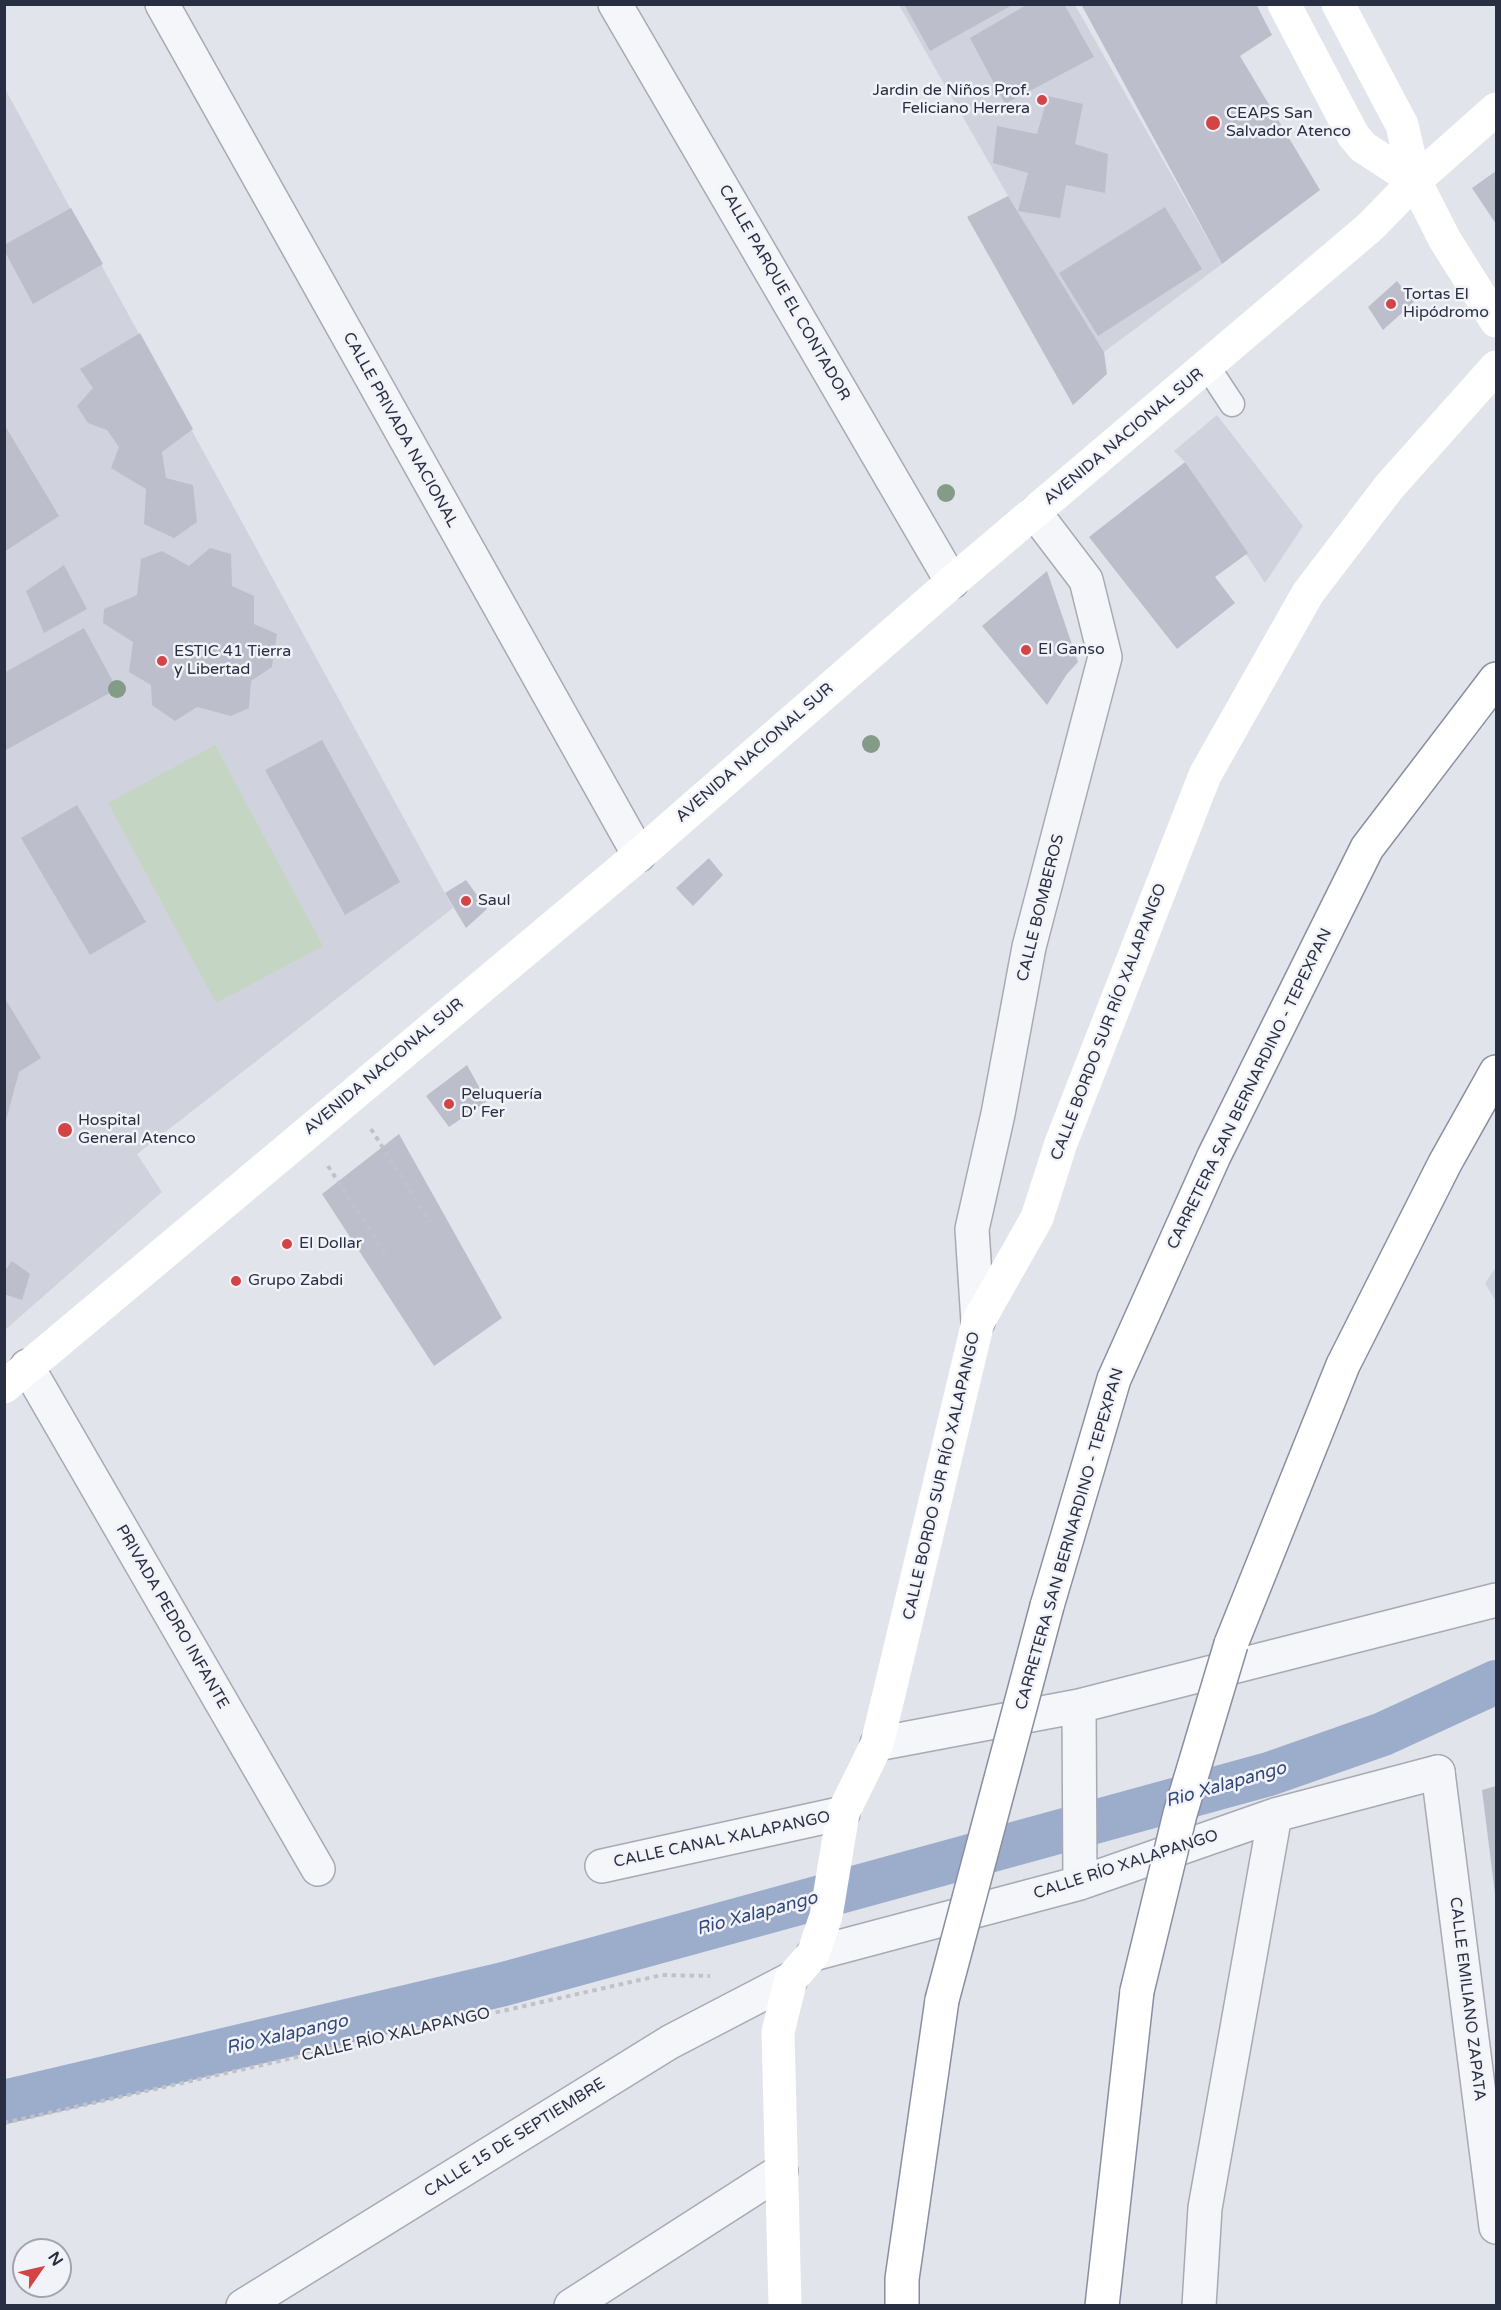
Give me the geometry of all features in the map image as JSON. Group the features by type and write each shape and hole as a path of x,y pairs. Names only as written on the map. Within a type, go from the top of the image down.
{"main road":[{"path":"1284,4 1353,135 1364,147 1415,181"},
{"path":"1338,4 1402,125 1415,181 1445,240 1497,321"},
{"name":"AVENIDA NACIONAL SUR","path":"16,1376 639,855 952,582 1370,227 1415,181 1497,109"},
{"name":"CALLE BORDO SUR RÍO XALAPANGO","path":"785,2306 778,2032 791,1979 813,1954 826,1916 843,1813 877,1744 978,1322 1037,1218 1061,1143 1205,775 1308,593 1389,487 1497,367"},
{"name":"CARRETERA SAN BERNARDINO - TEPEXPAN","path":"902,2306 902,2279 942,2000 1047,1606 1114,1379 1214,1156 1367,848 1497,679"},
{"path":"1102,2306 1137,1991 1180,1814 1231,1644 1343,1365 1445,1163 1497,1072"}],"street":[{"name":"CALLE PRIVADA NACIONAL","path":"162,4 639,855"},
{"name":"CALLE PARQUE EL CONTADOR","path":"615,4 952,582"},
{"name":"CALLE BOMBEROS","path":"978,1322 972,1229 998,1114 1029,947 1105,657 1086,580 1035,513"},
{"name":"PRIVADA PEDRO INFANTE","path":"16,1376 318,1869"},
{"path":"877,1744 1078,1706 1497,1600"},
{"path":"1078,1706 1080,1883"},
{"name":"CALLE RÍO XALAPANGO","path":"813,1954 1080,1883 1275,1815 1438,1772"},
{"name":"CALLE EMILIANO ZAPATA","path":"1438,1772 1497,2227"},
{"name":"CALLE CANAL XALAPANGO","path":"602,1866 843,1813"},
{"path":"1199,2306 1205,2208 1275,1815"},
{"name":"CALLE 15 DE SEPTIEMBRE","path":"243,2306 670,2042 791,1979"},
{"path":"571,2306 782,2171"}],"lane":[{"path":"1207,366 1232,404"}],"path":[{"path":"349,1097 383,1146 430,1222"},
{"path":"303,1135 339,1180 385,1253"},
{"name":"CALLE RÍO XALAPANGO","path":"4,2123 662,1975 721,1977"}],"shaded area":[{"name":"Jardin de Niños Prof. Feliciano Herrera","path":"899,5 1075,5 1222,264 1104,352 1008,196"},
{"name":"ESTIC 41 Tierra y Libertad","path":"4,87 453,908 137,1154 162,1192 5,1330"},
{"path":"1217,415 1303,526 1265,583 1185,462 1174,451"},
{"path":"1496,1267 1496,1302 1485,1283"}],"green space":[{"path":"215,745 323,946 216,1003 108,803"}],"building":[{"path":"904,4 1014,4 930,51"},
{"path":"1028,4 1064,4 1094,57 1005,104 970,38"},
{"name":"CEAPS San Salvador Atenco","path":"1081,4 1256,4 1272,35 1240,56 1320,190 1222,264"},
{"path":"1048,96 1083,104 1075,144 1108,154 1105,193 1066,185 1060,218 1018,211 1028,173 993,163 997,126 1037,134"},
{"path":"1496,171 1496,224 1472,188"},
{"path":"1008,196 1104,352 1107,374 1073,405 967,217"},
{"path":"1165,207 1202,269 1098,336 1059,273"},
{"path":"71,208 103,264 33,304 4,250 4,245"},
{"name":"Tortas El Hipódromo","path":"1397,281 1414,302 1383,330 1368,307"},
{"path":"140,333 193,429 162,452 166,478 193,485 197,522 174,538 144,524 146,489 111,468 119,447 107,430 88,423 77,406 93,388 80,369"},
{"path":"4,424 59,516 4,552"},
{"path":"1185,462 1248,553 1215,577 1235,603 1177,649 1089,537"},
{"path":"210,548 231,554 232,586 254,596 254,624 277,634 272,667 251,681 249,708 231,716 197,707 175,721 152,705 151,685 129,672 133,642 103,623 104,609 137,595 141,559 162,551 189,566"},
{"path":"64,565 87,609 44,633 26,591"},
{"name":"El Ganso","path":"1047,571 1078,662 1067,674 1047,705 982,626"},
{"path":"84,628 117,689 4,751 4,673"},
{"path":"322,740 400,882 345,915 265,770"},
{"path":"77,805 146,922 90,955 21,838"},
{"path":"709,858 723,875 693,906 676,888"},
{"name":"Saul","path":"466,880 487,909 466,928 445,893"},
{"path":"4,997 41,1058 19,1072 5,1124"},
{"path":"467,1065 487,1101 449,1127 426,1096"},
{"path":"399,1134 502,1318 434,1366 322,1194"},
{"path":"12,1261 30,1274 22,1300 4,1294 4,1272"},
{"path":"1496,1786 1496,1894 1495,1894 1482,1790"}],"waterway":[{"name":"Rio Xalapango","path":"4,2102 504,1984 1269,1774 1383,1734 1496,1682"}],"place":[{"name":"Jardin de Niños Prof. Feliciano Herrera","path":"1042,100"},
{"name":"CEAPS San Salvador Atenco","path":"1213,123"},
{"name":"Tortas El Hipódromo","path":"1391,304"},
{"name":"El Ganso","path":"1026,650"},
{"name":"ESTIC 41 Tierra y Libertad","path":"162,661"},
{"name":"Saul","path":"466,901"},
{"name":"Peluquería D' Fer","path":"449,1104"},
{"name":"Hospital General Atenco","path":"65,1130"},
{"name":"El Dollar","path":"287,1244"},
{"name":"Grupo Zabdi","path":"236,1281"}]}
